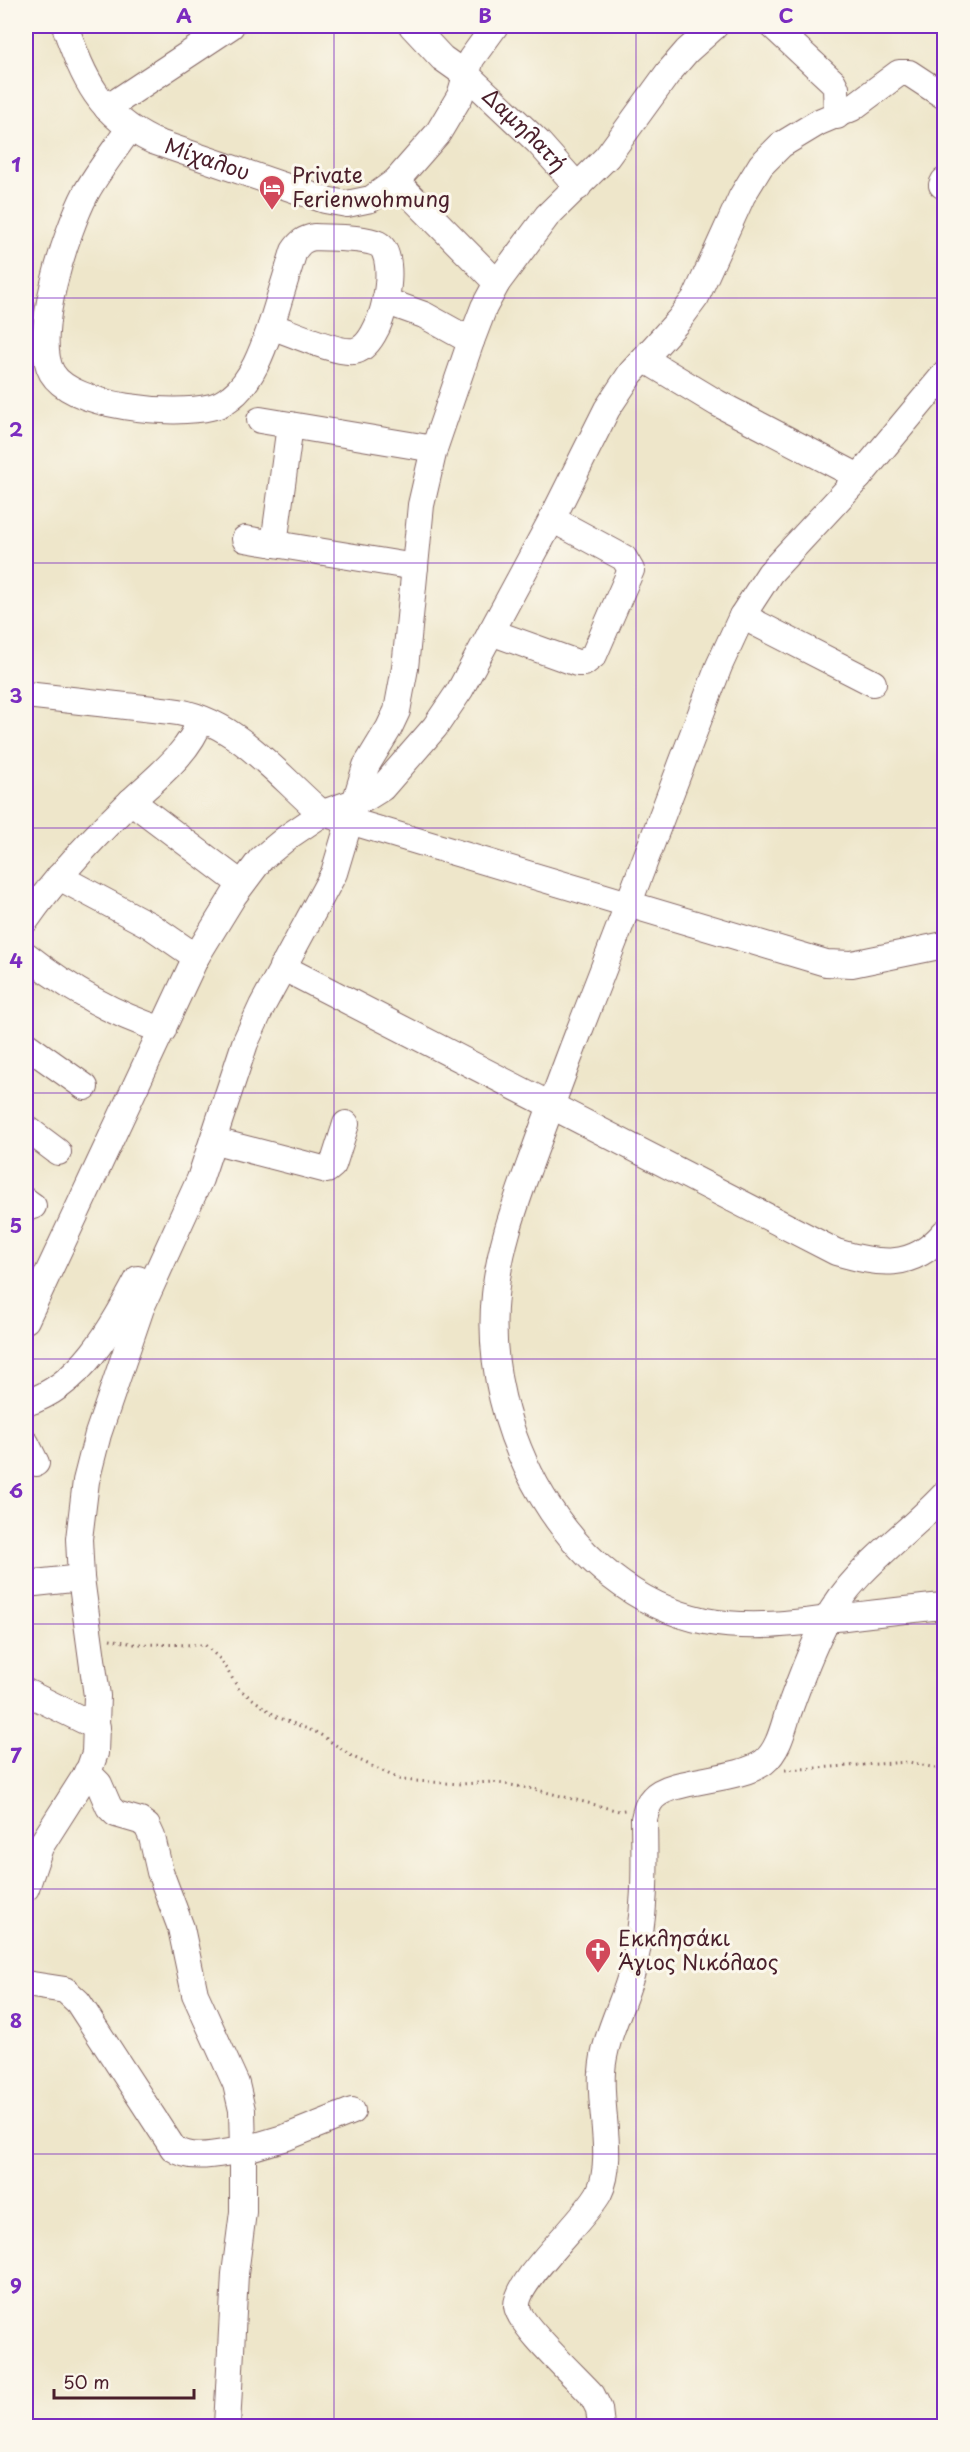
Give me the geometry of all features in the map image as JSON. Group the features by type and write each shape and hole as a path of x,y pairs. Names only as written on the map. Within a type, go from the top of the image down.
{"street":[{"name":"Μίχαλου","path":"65,26 78,62 94,93 129,129 153,141 337,203 359,203 371,199 396,181 421,155 453,111 463,89 471,59 495,26"},
{"path":"107,108 231,26"},
{"name":"Δαμηλατή","path":"412,26 442,58 467,75 538,142 578,187"},
{"path":"26,1888 39,1846 87,1772 96,1753 97,1696 81,1578 79,1529 86,1481 93,1453 138,1316 180,1226 215,1141 245,1043 282,967 334,873 366,766 393,721 401,698 421,505 434,449 471,341 484,307 497,283 547,216 607,157 668,73 687,51 715,26"},
{"path":"773,26 833,82 836,88 837,116"},
{"path":"353,812 382,788 425,739 452,702 552,519 607,409 631,372 680,320 696,297 742,196 761,165 781,145 819,122 852,108 894,75 902,72 909,73 943,92"},
{"path":"129,129 87,191 64,248 46,320 46,352 52,373 68,389 94,399 133,407 189,410 214,407 232,396 246,381 271,326 294,251 299,244 315,237 359,240 380,244 386,252 388,262 385,301 374,336 366,346 351,352 271,326"},
{"path":"396,181 497,283"},
{"path":"385,301 424,315 471,341"},
{"path":"644,359 717,403 859,477"},
{"path":"945,375 859,477 770,573 742,616 719,666 550,1107 505,1237 497,1274 493,1314 494,1356 500,1387 512,1428 535,1481 559,1520 588,1555 621,1583 665,1608 687,1616 725,1624 770,1625 945,1606"},
{"path":"260,420 434,449"},
{"path":"274,544 290,425"},
{"path":"491,633 577,663 590,661 594,656 631,570 624,558 552,519"},
{"path":"245,539 415,567"},
{"path":"742,616 873,683"},
{"path":"26,695 182,712 201,719 218,727 274,767 323,813"},
{"path":"27,916 59,877 131,801 189,745 201,719"},
{"path":"131,801 241,884"},
{"path":"26,1320 196,957 241,884 267,854 323,813 336,807 826,963 852,964 945,945"},
{"path":"59,877 151,926 196,957"},
{"path":"26,955 83,996 120,1015 163,1030"},
{"path":"282,967 550,1107 836,1252 874,1263 900,1261 919,1255 945,1233"},
{"path":"26,1045 85,1087"},
{"path":"215,1141 327,1170 333,1165 346,1124"},
{"path":"26,1128 58,1152"},
{"path":"26,1403 56,1389 99,1346 117,1319 156,1243 166,1233 180,1226"},
{"path":"601,2427 599,2409 592,2395 525,2324 517,2306 522,2287 586,2213 600,2191 605,2165 604,2054 633,1971 640,1940 645,1899 644,1819 647,1806 665,1789 737,1773 756,1767 767,1759 778,1743 813,1650 827,1620 861,1575 945,1495"},
{"path":"26,1584 81,1578"},
{"path":"26,1692 97,1727"},
{"path":"87,1772 99,1785 109,1807 116,1814 140,1821 147,1826 152,1837 159,1872 181,1928 195,1994 236,2084 242,2110 243,2212 235,2274 227,2427"},
{"path":"26,1984 65,1990 78,2002 172,2148 181,2154 194,2156 243,2150 286,2137 352,2111"}],"path":[{"path":"90,1635 134,1644 205,1645 220,1659 239,1689 277,1717 318,1733 353,1757 401,1780 461,1784 492,1782 534,1789 619,1811 647,1806"},
{"path":"756,1767 787,1771 909,1762 945,1770"}],"place":[{"name":"Private Ferienwohmung","path":"272,211"},
{"name":"Εκκλησάκι Άγιος Νικόλαος","path":"598,1974"}]}
